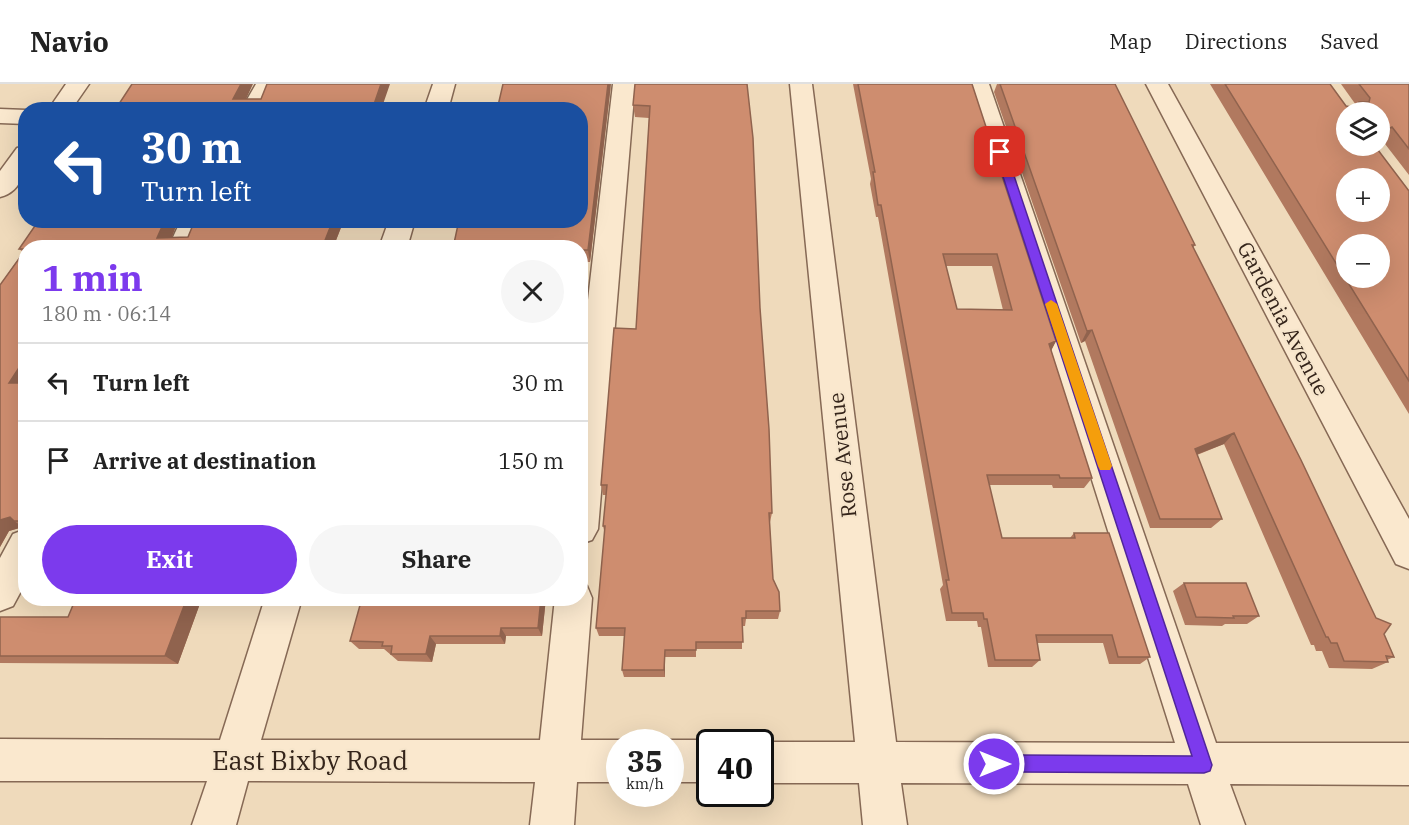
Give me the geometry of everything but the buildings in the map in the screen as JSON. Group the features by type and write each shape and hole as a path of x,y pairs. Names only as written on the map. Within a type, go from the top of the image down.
{"street":[{"path":"65,102 78,84"},
{"path":"257,102 267,84"},
{"path":"438,102 444,84"},
{"path":"588,448 624,84"},
{"name":"Rose Avenue","path":"801,84 885,825"},
{"path":"978,84 1223,825"},
{"name":"Gardenia Avenue","path":"1157,84 1409,554"},
{"path":"0,116 18,117"},
{"path":"0,189 18,165"},
{"path":"0,594 18,560"},
{"path":"214,825 281,606"},
{"path":"552,825 573,606"},
{"name":"East Bixby Road","path":"0,759 606,761"},
{"path":"774,762 1409,764"}],"slow traffic":[{"path":"1051,304 1105,466"}],"route":[{"path":"994,764 1204,765 1000,152"}]}
